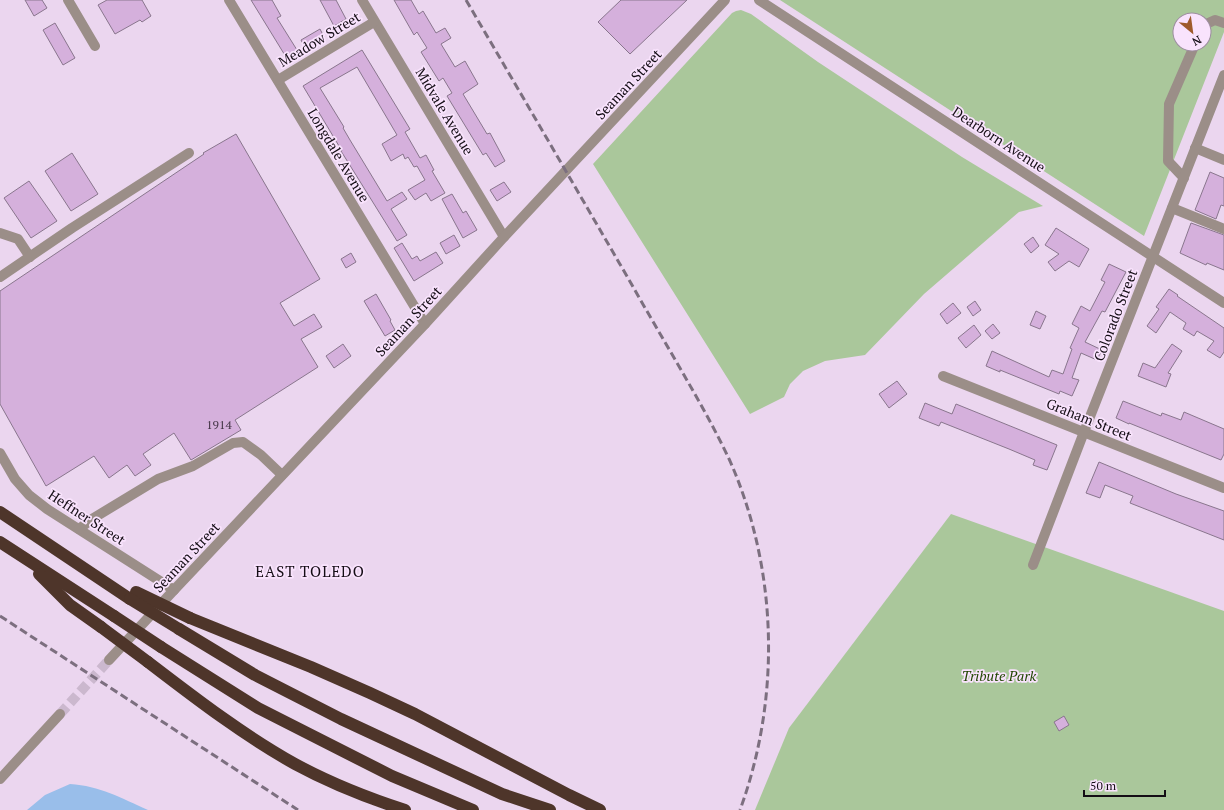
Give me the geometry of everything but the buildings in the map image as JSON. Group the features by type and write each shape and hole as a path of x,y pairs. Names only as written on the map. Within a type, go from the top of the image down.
{"highway":[{"path":"0,512 179,629 255,675 396,745 502,794 550,810"},
{"path":"0,542 258,708 392,776 473,810"},
{"path":"21,556 70,605 231,724 296,765 362,795 405,810"},
{"path":"129,595 311,667 383,699 436,724 576,799 600,810"}],"street":[{"path":"68,0 95,46"},
{"name":"Longdale Avenue","path":"229,0 425,324"},
{"name":"Midvale Avenue","path":"362,0 504,237"},
{"name":"Seaman Street","path":"109,660 425,324 504,237 726,0"},
{"name":"Dearborn Avenue","path":"759,0 1224,303"},
{"path":"1212,21 1215,20 1224,23"},
{"name":"Meadow Street","path":"278,80 374,22"},
{"path":"1184,178 1168,161 1169,104 1192,52"},
{"name":"Colorado Street","path":"1033,565 1195,148 1221,90 1224,75"},
{"path":"1195,148 1224,160"},
{"path":"0,277 72,228 189,153"},
{"path":"1172,208 1224,229"},
{"path":"0,233 18,238 30,257"},
{"name":"Graham Street","path":"943,376 1224,488"},
{"path":"79,529 92,519 158,479 193,466 233,443 243,442 261,455 282,475"},
{"name":"Heffner Street","path":"0,453 15,479 29,495 47,509 174,590"},
{"path":"0,779 60,714"}],"green space":[{"path":"780,0 1224,0 1224,32 1144,236"},
{"path":"741,10 751,14 818,62 962,157 1043,206 1019,212 924,294 865,355 825,361 803,371 790,384 784,397 750,414 593,164 732,13"},
{"name":"Tribute Park","path":"951,514 1224,611 1224,810 755,810 789,728"}],"water":[{"path":"70,784 101,790 148,810 27,810 45,795"}],"tunnel":[{"path":"60,714 109,660"}],"railway":[{"path":"466,0 702,407 730,461 746,503 758,546 765,590 768,634 768,679 762,724 753,767 740,810"},
{"path":"0,616 298,810"}],"district":[{"name":"EAST TOLEDO","path":"310,571"}]}
